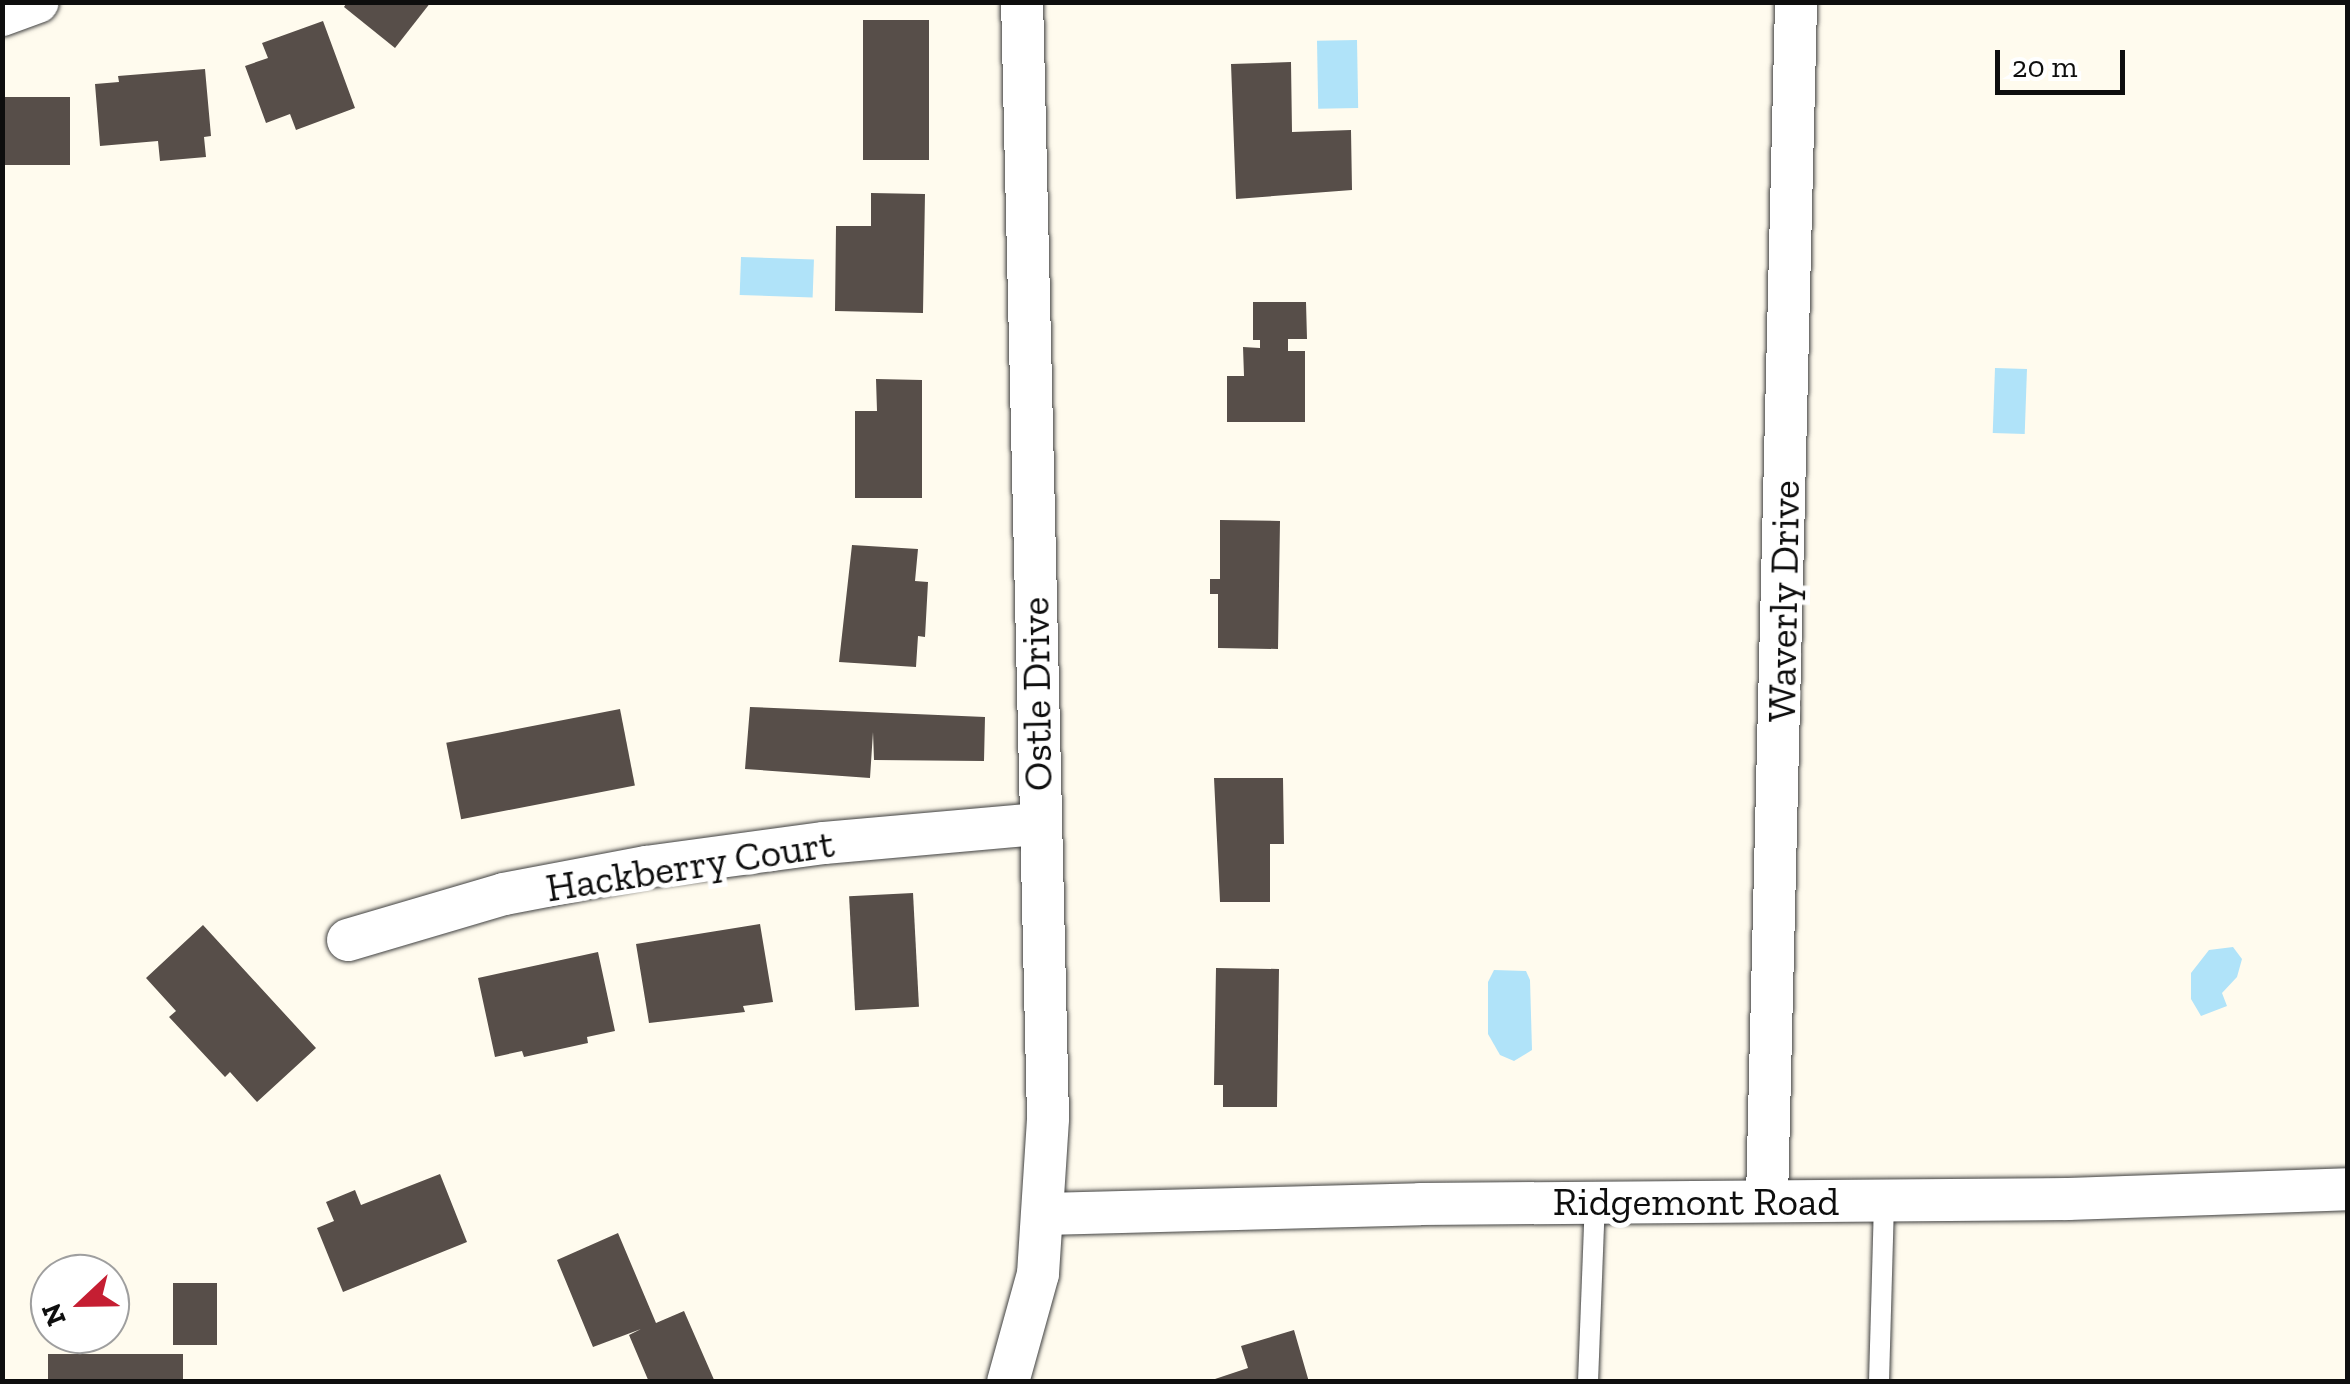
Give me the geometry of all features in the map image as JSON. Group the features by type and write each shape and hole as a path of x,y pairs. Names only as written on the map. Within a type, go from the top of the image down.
{"street":[{"path":"2,14 38,2"},
{"name":"Ostle Drive","path":"1008,1382 1038,1274 1046,1214 1048,1118 1022,2"},
{"name":"Waverly Drive","path":"1767,1199 1796,2"},
{"name":"Hackberry Court","path":"348,940 504,894 646,867 824,844 1039,824"},
{"name":"Ridgemont Road","path":"1046,1214 1595,1201 2081,1199 2348,1190"}],"lane":[{"path":"1879,1382 1884,1200"},
{"path":"1588,1382 1595,1201"}],"water":[{"path":"1357,40 1358,108 1318,109 1317,41"},
{"path":"741,257 814,260 813,298 740,295"},
{"path":"1995,368 2027,369 2025,434 1993,433"},
{"path":"2233,947 2242,959 2237,977 2222,993 2227,1006 2201,1016 2191,999 2191,973 2209,950"},
{"path":"1494,970 1526,971 1530,980 1532,1050 1514,1061 1500,1055 1488,1034 1488,982"}],"building":[{"path":"347,2 431,2 395,48 344,7"},
{"path":"863,20 929,20 929,160 863,160"},
{"path":"323,21 355,108 296,130 290,114 266,123 245,66 268,58 262,43"},
{"path":"1291,62 1292,132 1351,130 1352,190 1236,199 1231,64"},
{"path":"205,69 211,136 204,137 206,157 160,161 158,141 100,146 95,84 119,82 118,76"},
{"path":"3,97 70,97 70,165 3,165"},
{"path":"871,193 925,194 923,313 835,311 836,226 871,226"},
{"path":"1253,302 1306,302 1307,339 1288,339 1288,351 1305,351 1305,422 1227,422 1227,376 1244,376 1243,347 1260,348 1260,340 1253,340"},
{"path":"876,379 922,380 922,498 855,498 855,411 877,411"},
{"path":"1220,520 1280,521 1278,649 1218,648 1218,594 1210,594 1210,579 1220,579"},
{"path":"852,545 918,549 915,581 928,582 925,637 918,636 916,667 839,662"},
{"path":"750,707 985,717 984,761 874,760 873,732 870,778 745,769"},
{"path":"620,709 635,786 461,819 446,743"},
{"path":"1214,778 1283,778 1284,844 1270,844 1270,902 1220,902"},
{"path":"913,893 919,1007 855,1010 849,896"},
{"path":"760,924 773,1002 743,1006 745,1012 649,1023 636,944"},
{"path":"203,925 316,1048 257,1102 230,1072 225,1077 169,1017 176,1011 146,978"},
{"path":"598,952 615,1031 587,1037 588,1043 524,1057 522,1051 495,1057 478,978"},
{"path":"1216,968 1279,969 1277,1107 1223,1107 1223,1085 1214,1085"},
{"path":"440,1174 467,1242 343,1292 317,1228 334,1221 326,1202 355,1190 361,1205"},
{"path":"618,1233 656,1323 684,1311 715,1382 649,1382 629,1335 641,1329 593,1347 557,1260"},
{"path":"173,1283 217,1283 217,1345 173,1345"},
{"path":"1294,1330 1309,1382 1206,1382 1248,1368 1241,1346"},
{"path":"48,1354 183,1354 183,1382 48,1382"}]}
